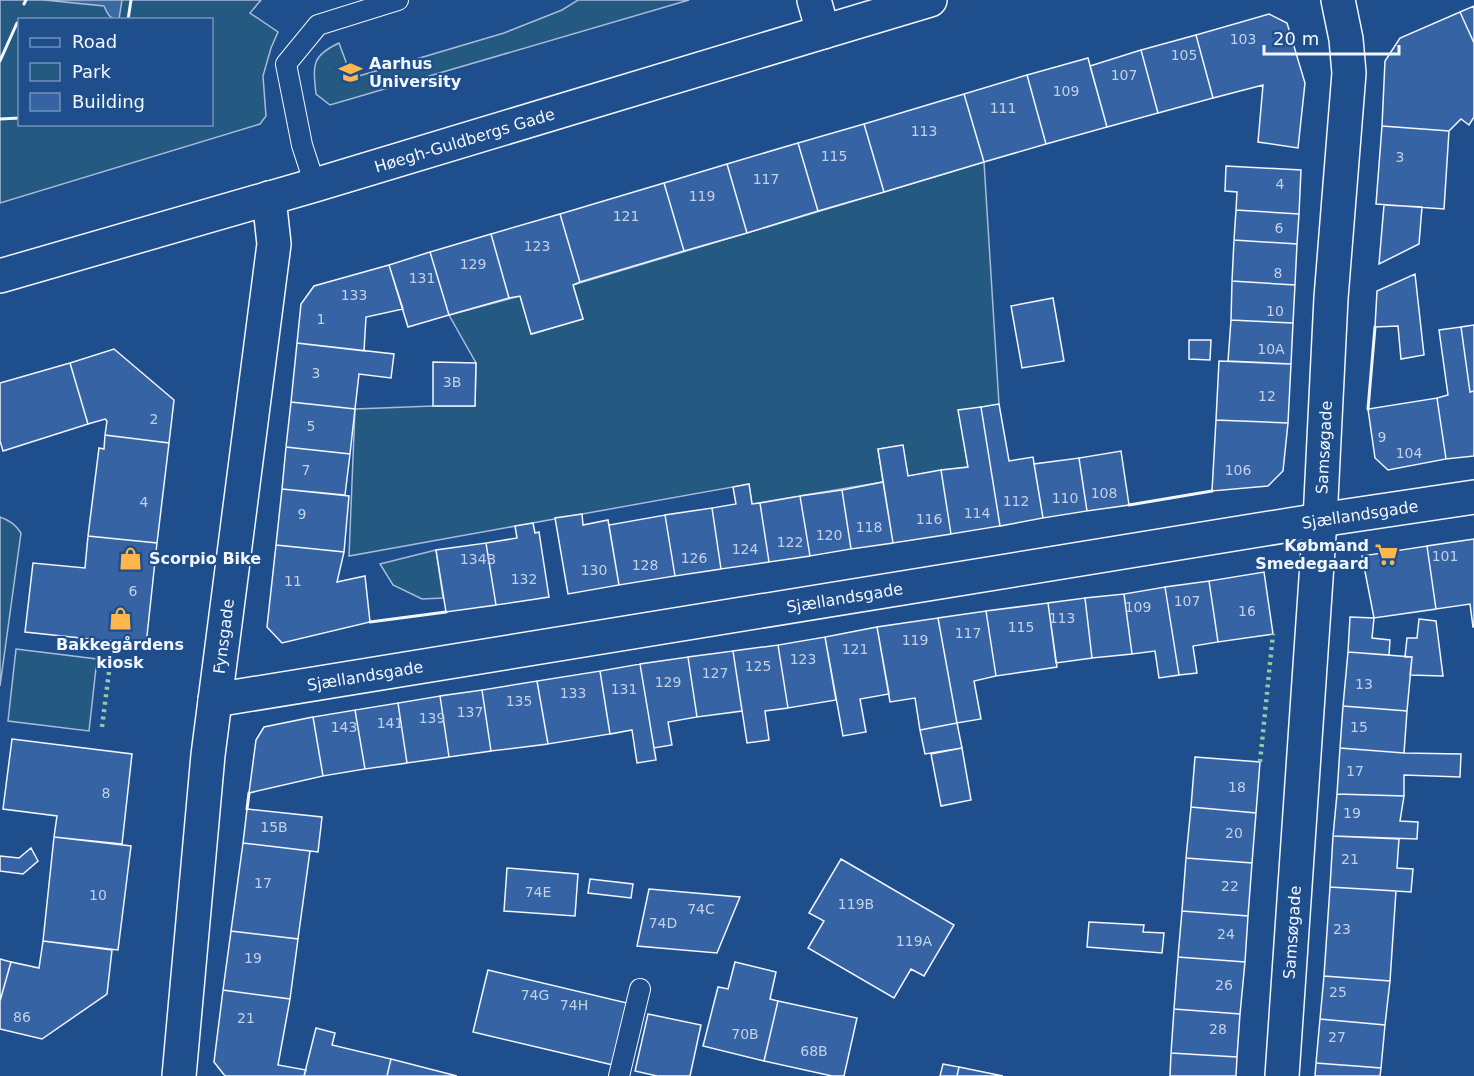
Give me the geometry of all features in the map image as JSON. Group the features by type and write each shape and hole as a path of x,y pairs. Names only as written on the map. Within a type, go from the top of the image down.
{"street":[{"path":"814,0 823,32"},
{"name":"Høegh-Guldbergs Gade","path":"0,276 315,185 930,0"},
{"name":"Samsøgade","path":"1282,1076 1320,520 1331,298 1349,74 1346,39 1338,0"},
{"name":"Fynsgade","path":"178,1076 207,766 274,244 269,198"},
{"name":"Sjællandsgade","path":"215,700 1320,520 1474,497"}],"lane":[{"path":"315,185 302,145 286,64 318,25 398,0"},
{"path":"619,1076 640,989"}],"green space":[{"path":"0,0 261,0 250,13 278,32 263,76 266,116 260,124 0,203"},
{"path":"578,0 689,0 330,105 316,94 314,76 316,62 323,52 339,43 352,78 504,33 562,10"},
{"path":"984,162 999,404 959,411 968,467 908,476 902,445 878,449 883,482 752,504 749,484 349,556 355,409 475,406 476,363 449,315 520,296 532,334 583,319 573,285"},
{"path":"0,517 12,523 21,533 0,686"},
{"path":"436,550 443,598 422,599 393,585 380,564"},
{"path":"16,649 97,659 89,731 8,721"}],"shaded area":[{"path":"44,0 122,0 119,18 109,15 104,6"}],"building":[{"path":"1474,6 1474,43 1460,12"},
{"path":"1460,12 1474,43 1474,117 1469,125 1461,119 1449,131 1382,126 1385,61 1400,38"},
{"path":"1269,14 1287,23 1305,83 1298,148 1258,142 1263,85 1213,98 1196,35"},
{"path":"1196,35 1213,98 1158,113 1141,50"},
{"path":"1141,50 1158,113 1107,127 1090,66"},
{"path":"1088,58 1107,127 1046,144 1027,75"},
{"path":"1027,75 1046,144 984,162 964,94"},
{"path":"964,94 984,162 884,192 864,124"},
{"path":"864,124 884,192 818,211 798,143"},
{"path":"1382,126 1449,131 1444,209 1376,204"},
{"path":"798,143 818,211 747,233 727,164"},
{"path":"727,164 747,233 684,251 664,183"},
{"path":"1226,166 1301,170 1299,214 1236,210 1237,192 1225,191"},
{"path":"664,183 684,251 580,282 560,214"},
{"path":"1384,205 1422,207 1419,244 1379,264"},
{"path":"1236,210 1299,214 1297,244 1234,240"},
{"path":"560,214 580,282 573,285 583,319 531,334 520,296 509,298 491,234"},
{"path":"491,234 509,298 449,315 430,252"},
{"path":"1234,240 1297,244 1295,285 1232,281"},
{"path":"430,252 449,315 408,327 389,265"},
{"path":"389,265 403,309 366,317 364,351 297,343 301,304 314,286"},
{"path":"1415,274 1424,355 1401,359 1398,326 1375,327 1377,291"},
{"path":"1232,281 1295,285 1293,323 1231,320"},
{"path":"1053,298 1064,361 1022,368 1011,306"},
{"path":"1231,320 1293,323 1291,364 1228,361"},
{"path":"1474,325 1474,391 1470,392 1461,327"},
{"path":"1461,327 1470,392 1474,391 1474,456 1446,459 1437,398 1448,395 1439,330"},
{"path":"1189,340 1211,340 1210,360 1189,359"},
{"path":"297,343 394,354 391,378 359,374 355,409 291,402"},
{"path":"114,349 174,400 169,443 105,435 107,421 105,419 88,424 70,363"},
{"path":"1219,361 1291,364 1288,423 1216,420"},
{"path":"433,362 476,363 475,406 433,406"},
{"path":"70,363 88,424 3,451 0,441 0,383"},
{"path":"1437,398 1446,459 1388,470 1375,458 1368,409"},
{"path":"291,402 355,409 350,454 286,447"},
{"path":"999,404 1009,461 1033,457 1043,518 1000,526 981,407"},
{"path":"981,407 1000,526 951,534 941,470 968,467 958,410"},
{"path":"1216,420 1288,423 1283,471 1268,486 1212,491"},
{"path":"105,435 169,443 157,543 88,536 99,448 104,449"},
{"path":"903,445 908,476 941,470 951,534 893,543 878,449"},
{"path":"286,447 350,454 345,495 282,489"},
{"path":"1121,451 1129,505 1087,511 1079,458"},
{"path":"1079,458 1087,511 1043,518 1034,464"},
{"path":"883,482 893,543 851,549 842,490"},
{"path":"749,484 752,504 760,503 769,562 721,569 712,508 736,504 733,487"},
{"path":"282,489 349,496 344,552 276,545"},
{"path":"842,490 851,549 810,556 800,496"},
{"path":"800,496 810,556 769,562 760,503"},
{"path":"712,508 721,569 675,576 665,515"},
{"path":"582,514 583,525 608,520 619,585 568,594 555,518"},
{"path":"665,515 675,576 619,585 609,525"},
{"path":"533,523 535,533 539,532 549,597 496,605 486,543 517,538 515,526"},
{"path":"88,536 157,543 146,645 25,632 33,563 85,568"},
{"path":"1474,539 1473,627 1470,604 1436,609 1427,546"},
{"path":"486,543 496,605 446,612 436,550"},
{"path":"276,545 344,552 337,582 365,576 370,622 282,643 267,627"},
{"path":"1427,546 1436,609 1374,618 1362,556"},
{"path":"1264,572 1273,634 1218,642 1209,581"},
{"path":"1209,581 1218,642 1193,646 1197,673 1179,675 1165,587"},
{"path":"1165,587 1179,675 1159,678 1155,651 1132,654 1124,594"},
{"path":"1124,594 1132,654 1092,658 1085,598"},
{"path":"1085,598 1092,658 1056,663 1048,603"},
{"path":"1048,603 1057,667 996,676 986,611"},
{"path":"986,611 996,676 974,681 981,719 957,723 938,618"},
{"path":"1350,617 1374,618 1372,638 1390,640 1389,655 1348,652"},
{"path":"938,618 957,723 920,730 915,698 890,702 877,627"},
{"path":"1419,619 1436,621 1443,676 1410,675 1412,657 1405,657 1407,638 1417,638"},
{"path":"877,627 889,694 860,699 866,732 843,736 825,637"},
{"path":"825,637 836,700 788,708 778,645"},
{"path":"778,645 788,708 765,711 769,740 747,743 733,651"},
{"path":"733,651 742,711 697,717 688,657"},
{"path":"1348,652 1412,657 1407,711 1343,706"},
{"path":"688,657 697,717 668,722 672,745 654,748 640,664"},
{"path":"640,664 656,760 637,763 632,730 610,734 600,671"},
{"path":"600,671 610,734 548,744 537,681"},
{"path":"537,681 548,744 491,751 482,690"},
{"path":"482,690 491,751 449,757 440,696"},
{"path":"440,696 449,757 407,763 398,703"},
{"path":"398,703 407,763 365,769 355,710"},
{"path":"1343,706 1407,711 1404,753 1340,748"},
{"path":"355,710 365,769 323,776 313,717"},
{"path":"313,717 323,776 249,793 256,740 264,727"},
{"path":"957,723 962,748 925,754 920,730"},
{"path":"12,739 132,754 122,844 54,837 57,816 3,809"},
{"path":"962,748 971,800 941,806 931,754"},
{"path":"1340,748 1404,753 1461,754 1460,777 1404,775 1404,796 1337,794"},
{"path":"1195,757 1260,762 1256,813 1191,807"},
{"path":"1337,794 1404,796 1400,821 1418,822 1417,839 1333,836"},
{"path":"1191,807 1256,813 1252,863 1186,858"},
{"path":"247,809 322,817 318,852 243,843"},
{"path":"1333,836 1399,839 1397,868 1413,869 1411,892 1330,887"},
{"path":"54,837 131,846 118,950 43,941"},
{"path":"243,843 310,851 298,939 231,931"},
{"path":"31,848 38,861 23,874 0,871 0,856 19,858"},
{"path":"1186,858 1252,863 1248,916 1182,911"},
{"path":"841,859 954,925 924,976 911,969 894,998 808,948 824,921 809,913"},
{"path":"507,868 578,874 575,916 504,911"},
{"path":"590,879 633,884 631,898 588,893"},
{"path":"1330,887 1396,891 1390,981 1324,976"},
{"path":"649,889 740,897 717,953 637,946"},
{"path":"1182,911 1248,916 1245,962 1178,957"},
{"path":"1089,922 1144,925 1143,932 1164,933 1162,953 1087,947"},
{"path":"231,931 298,939 290,999 223,990"},
{"path":"43,941 112,950 107,994 42,1039 0,1029 0,1001 11,962 39,968"},
{"path":"1178,957 1245,962 1240,1014 1174,1009"},
{"path":"0,959 11,962 0,1001"},
{"path":"735,962 776,972 770,999 778,1001 764,1061 703,1046 718,987 728,989"},
{"path":"488,970 627,1003 613,1065 473,1032"},
{"path":"1324,976 1390,981 1385,1025 1320,1019"},
{"path":"223,990 290,999 278,1065 306,1070 304,1076 225,1076 214,1062"},
{"path":"778,1001 857,1018 844,1076 832,1076 764,1061"},
{"path":"1174,1009 1240,1014 1237,1057 1171,1053"},
{"path":"648,1014 701,1025 690,1076 657,1076 635,1071"},
{"path":"1320,1019 1385,1025 1381,1068 1316,1063"},
{"path":"316,1028 335,1033 332,1045 391,1059 387,1076 304,1076"},
{"path":"1171,1053 1237,1057 1236,1076 1170,1076"},
{"path":"391,1059 457,1076 387,1076"},
{"path":"1316,1063 1381,1068 1380,1076 1315,1076"},
{"path":"943,1064 959,1067 957,1076 940,1076"},
{"path":"959,1067 1003,1076 957,1076"}],"hedge":[{"path":"1260,762 1273,634"},
{"path":"102,727 110,664"}],"wall":[{"path":"24,4 26,0"},
{"path":"128,18 131,0"},
{"path":"0,61 17,23"},
{"path":"0,119 18,118"},
{"path":"1368,409 1375,327"},
{"path":"1129,505 1212,491"},
{"path":"370,622 446,612"},
{"path":"247,809 249,793"}],"place":[{"name":"Aarhus University","path":"351,72"},
{"name":"Købmand Smedegaard","path":"1387,554"},
{"name":"Scorpio Bike","path":"131,558"},
{"name":"Bakkegårdens kiosk","path":"120,619"}]}
